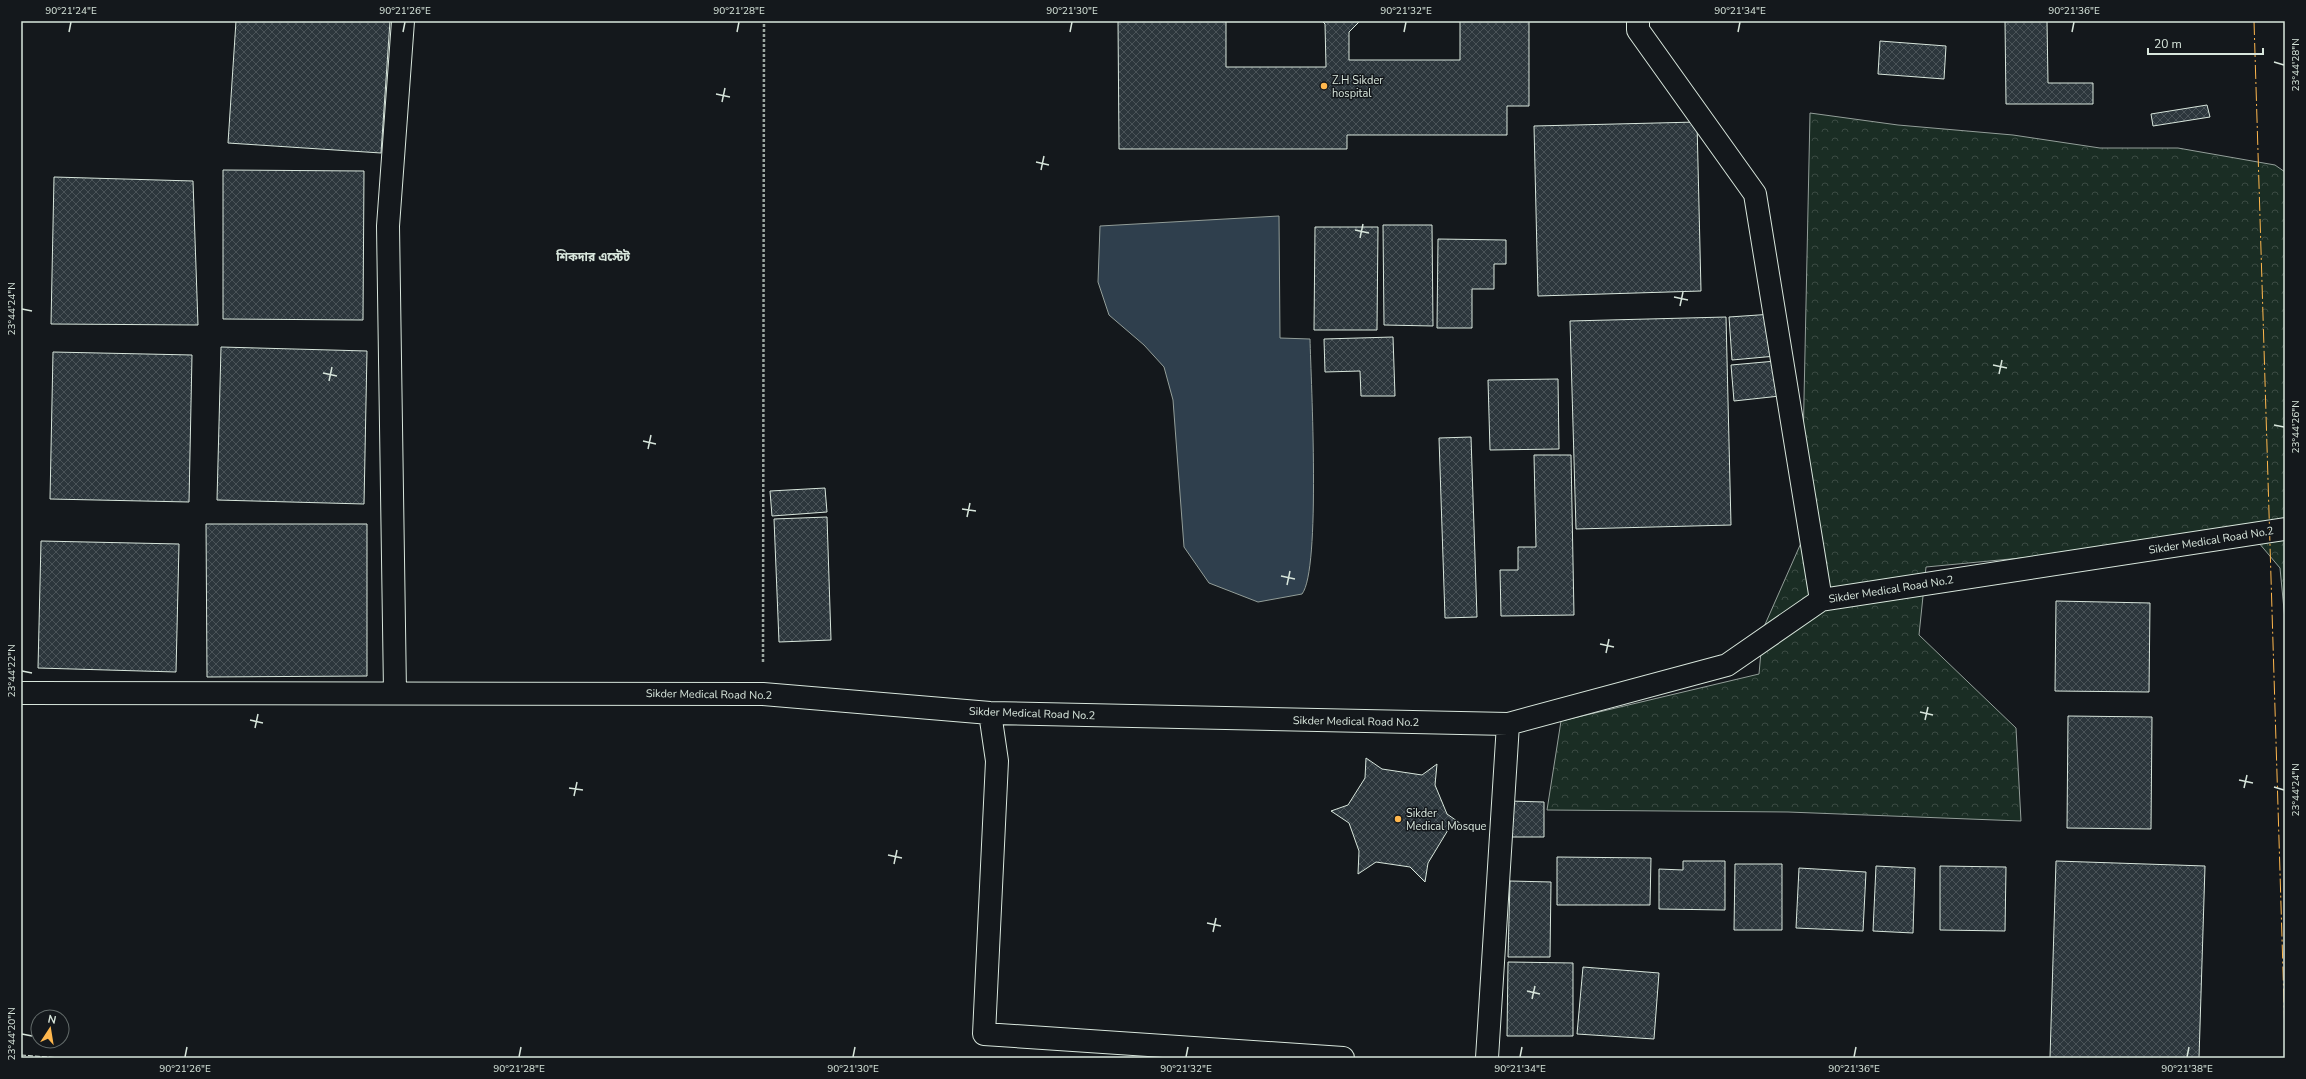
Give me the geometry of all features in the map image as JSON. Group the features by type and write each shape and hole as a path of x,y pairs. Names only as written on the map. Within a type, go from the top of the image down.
{"street":[{"path":"395,692 388,226 403,21"},
{"path":"1638,21 1638,30 1755,194 1821,600"},
{"name":"Sikder Medical Road No.2","path":"21,693 304,695 395,692 763,694 990,713 1508,724 1727,665 1821,600 2285,528"},
{"path":"990,713 997,761 984,1034 1343,1058"},
{"path":"1487,1058 1508,724"}],"path":[{"path":"763,694 764,21"}],"green space":[{"path":"1810,113 1898,125 2013,135 2100,148 2178,148 2275,165 2285,172 2285,620 2280,568 2253,536 1926,567 1919,635 2016,728 2021,821 1788,812 1547,810 1561,721 1759,674 1763,629 1801,543"}],"water":[{"path":"1279,216 1280,338 1310,339 1314,473 1313,514 1308,578 1302,594 1258,602 1209,583 1184,547 1173,400 1164,367 1144,345 1109,315 1098,282 1100,226"}],"building":[{"path":"236,21 390,21 381,153 228,143"},
{"name":"Z.H Sikder hospital","path":"1118,21 1226,21 1226,67 1326,67 1325,24 1322,21 1360,21 1349,32 1349,60 1460,60 1460,21 1529,21 1529,106 1507,106 1507,135 1347,135 1347,149 1119,149"},
{"path":"2005,21 2047,21 2048,83 2093,83 2093,104 2006,104"},
{"path":"1880,41 1946,46 1944,79 1878,74"},
{"path":"2207,105 2210,117 2153,126 2151,114"},
{"path":"1697,122 1701,291 1538,296 1534,126"},
{"path":"223,170 364,171 363,320 223,319"},
{"path":"54,177 193,181 198,325 51,324"},
{"path":"1383,225 1432,225 1433,326 1384,325"},
{"path":"1315,227 1378,227 1377,330 1314,330"},
{"path":"1438,239 1506,240 1506,264 1494,264 1494,289 1472,289 1472,328 1437,328"},
{"path":"1773,314 1776,356 1732,360 1729,317"},
{"path":"1726,317 1731,525 1576,529 1570,321"},
{"path":"1393,337 1395,396 1361,396 1360,371 1325,372 1324,339"},
{"path":"221,347 367,351 364,504 217,500"},
{"path":"53,352 192,355 189,502 50,499"},
{"path":"1776,361 1780,396 1734,401 1731,365"},
{"path":"1558,379 1559,449 1490,450 1488,380"},
{"path":"1471,437 1477,617 1445,618 1439,438"},
{"path":"1534,455 1571,455 1574,615 1501,616 1500,570 1518,570 1518,547 1536,547"},
{"path":"825,488 827,512 772,516 770,491"},
{"path":"827,517 831,640 779,642 774,519"},
{"path":"206,524 367,524 367,676 207,677"},
{"path":"41,541 179,544 176,672 38,668"},
{"path":"2056,601 2150,603 2149,692 2055,691"},
{"path":"2068,716 2152,717 2151,829 2067,828"},
{"name":"Sikder Medical Mosque","path":"1366,758 1382,769 1422,775 1437,764 1435,785 1447,814 1464,826 1448,830 1428,863 1425,882 1410,867 1376,862 1358,874 1359,851 1349,823 1331,811 1348,805 1365,778"},
{"path":"1508,801 1544,802 1544,837 1508,837"},
{"path":"1557,857 1651,858 1650,905 1557,905"},
{"path":"1683,861 1725,861 1725,910 1659,909 1659,869 1683,870"},
{"path":"2056,861 2205,866 2199,1058 2050,1058"},
{"path":"1735,864 1782,864 1782,930 1734,930"},
{"path":"1876,866 1915,868 1913,933 1873,931"},
{"path":"1940,866 2006,867 2005,931 1940,930"},
{"path":"1799,868 1866,872 1863,931 1796,928"},
{"path":"1510,881 1551,882 1550,957 1508,957"},
{"path":"1508,962 1573,963 1573,1036 1507,1036"},
{"path":"1583,967 1659,973 1654,1039 1577,1034"}],"fence":[{"path":"21,1055 62,1058"}],"power":[{"path":"2254,21 2285,1036"}],"place":[{"name":"Z.H Sikder hospital","path":"1324,86"},
{"name":"Sikder Medical Mosque","path":"1398,819"}],"district":[{"name":"শিকদার এস্টেট","path":"593,257"}]}
